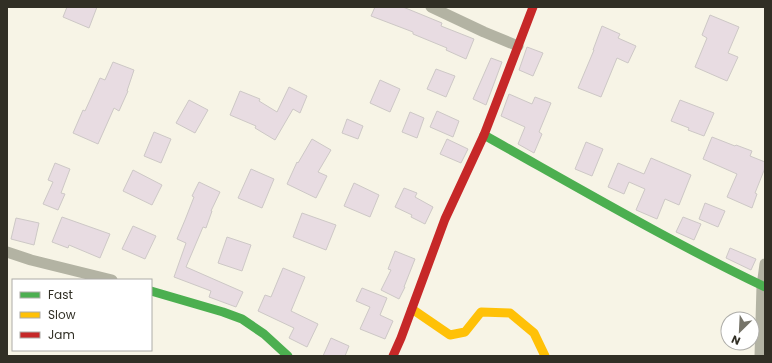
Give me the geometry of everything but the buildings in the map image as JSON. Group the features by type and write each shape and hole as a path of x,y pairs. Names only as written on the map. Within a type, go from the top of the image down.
{"street":[{"path":"431,7 518,46"},
{"path":"393,356 445,219 484,135 533,7"},
{"path":"484,135 644,225 725,268 763,286"},
{"path":"7,252 31,260 108,279"},
{"path":"760,356 765,264"},
{"path":"152,291 223,312 242,320 264,334 288,356"},
{"path":"412,309 450,334 465,332 481,312 510,313 534,333 545,356"}],"traffic: fast":[{"path":"484,135 658,232 765,287"},
{"path":"152,291 242,319 264,334 288,356"}],"traffic: slow":[{"path":"412,309 450,335 465,332 481,312 510,313 534,333 545,356"}],"traffic: jam":[{"path":"393,356 445,219 484,135 533,7"}]}
